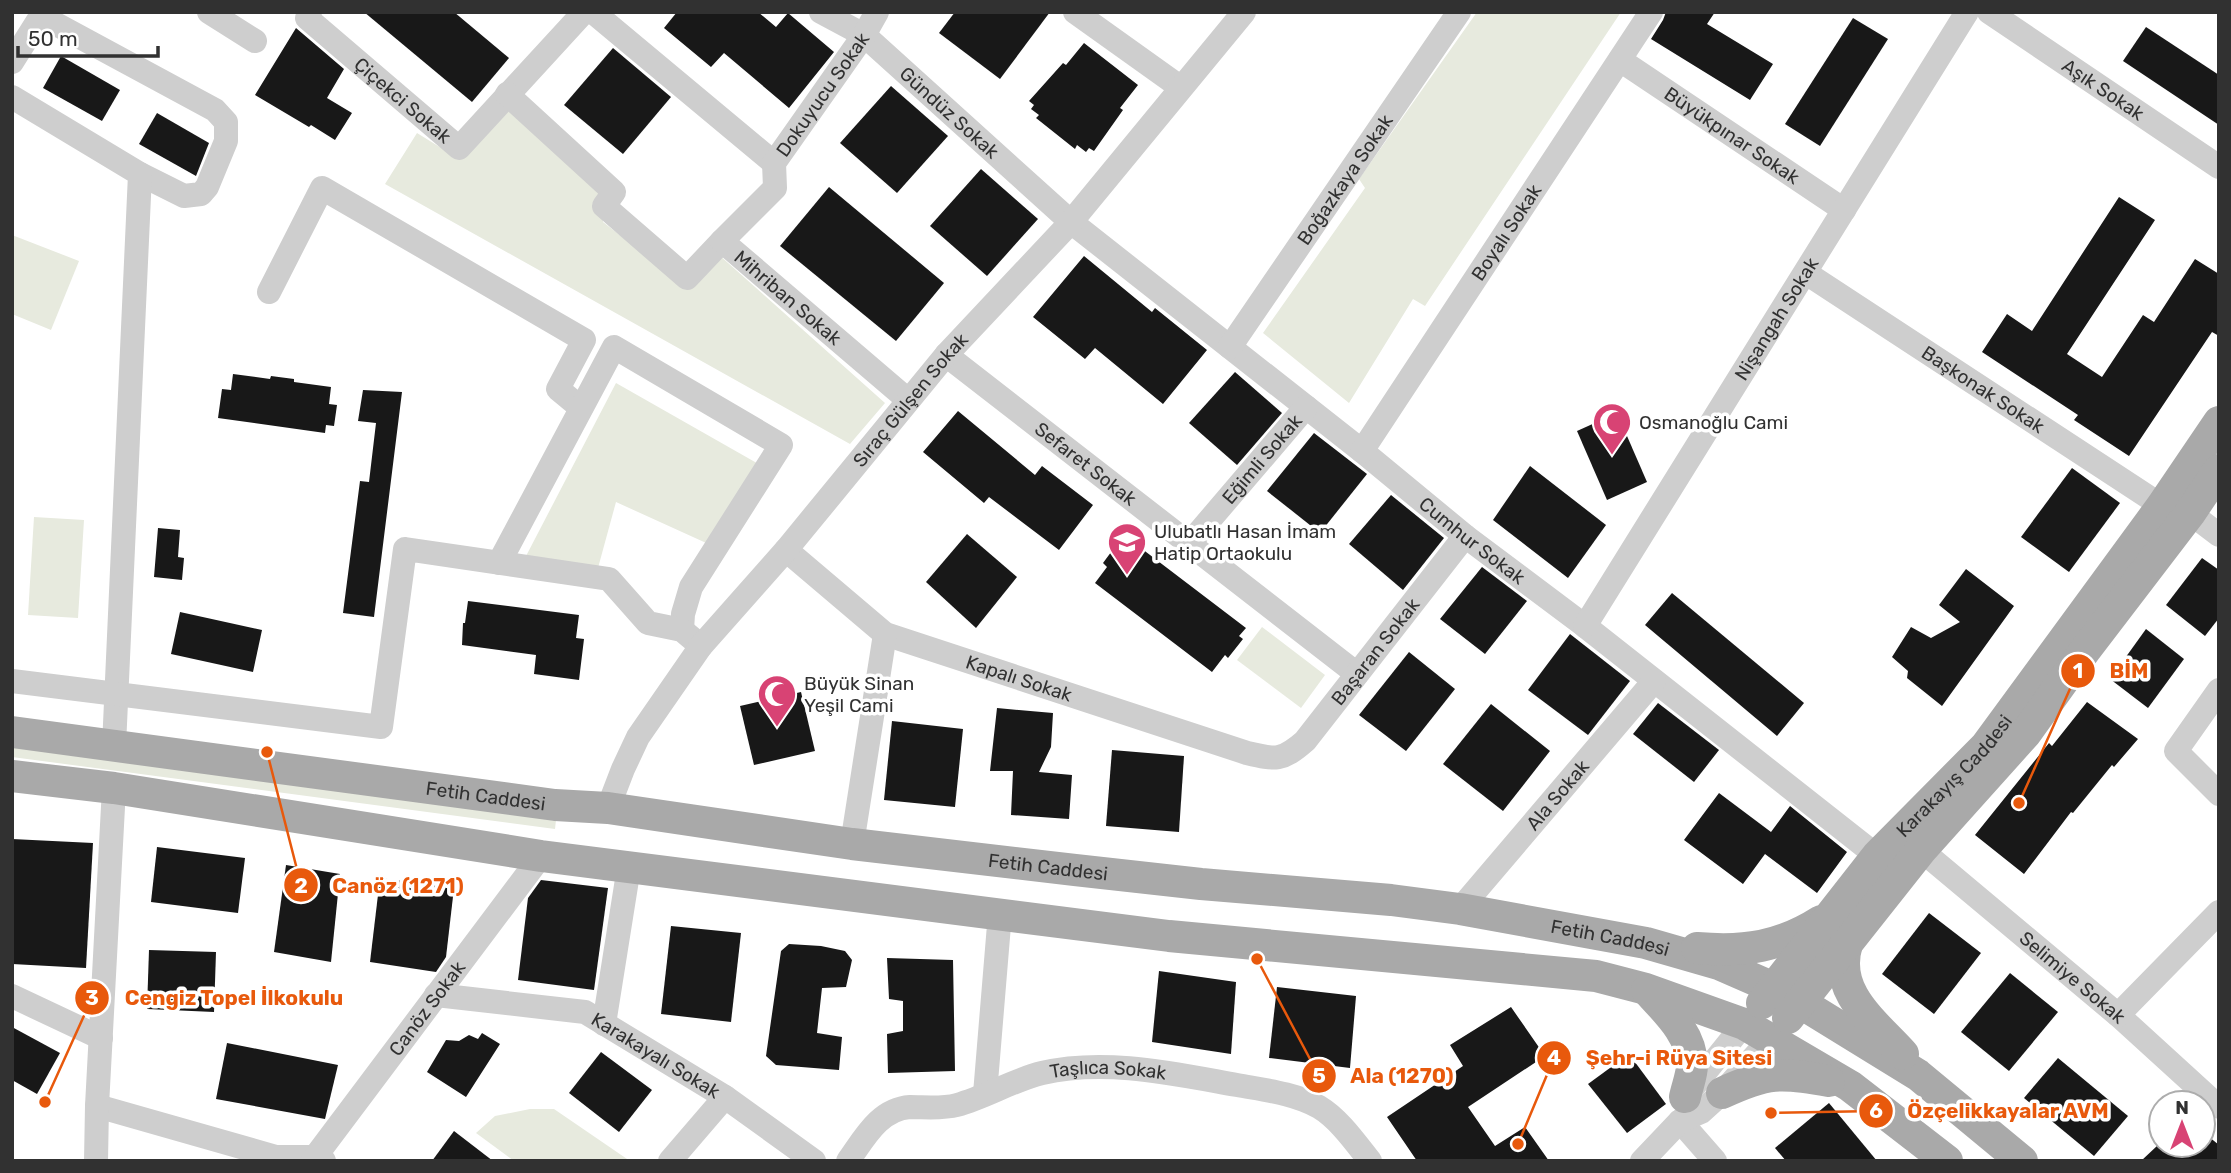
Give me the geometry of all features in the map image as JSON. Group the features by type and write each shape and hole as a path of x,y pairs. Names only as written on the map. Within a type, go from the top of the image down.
{"main road":[{"name":"Karakayış Caddesi","path":"1758,1031 1787,996 1847,944 1921,850 2026,733 2176,510 2219,422"},
{"name":"Karakayış Caddesi","path":"1787,996 1834,913 1877,856 1986,746 2176,510 2219,470"},
{"name":"Fetih Caddesi","path":"12,732 555,805 608,808 852,844 1200,884 1344,895 1460,909 1646,943 1718,964 1787,996 1918,1075 2022,1161"},
{"name":"Fetih Caddesi","path":"12,775 114,788 541,856 1169,936 1596,976 1646,989 1758,1031 1850,1086 1947,1161"},
{"path":"1646,943 1731,950 1755,948 1803,933 1834,913"},
{"path":"1847,944 1842,968 1848,988 1863,1010 1907,1058 1918,1075"},
{"path":"1646,989 1676,1023 1689,1048 1692,1065 1683,1109"},
{"path":"1723,1093 1769,1075 1798,1076 1850,1086"}],"street":[{"path":"209,12 255,41"},
{"name":"Çiçekci Sokak","path":"310,12 307,19 459,148 584,12"},
{"path":"593,12 774,163"},
{"name":"Gündüz Sokak","path":"821,12 864,35 1070,222"},
{"name":"Dokuyucu Sokak","path":"722,240 775,188 774,163 864,35 877,12"},
{"path":"1075,12 1180,87"},
{"name":"Sıraç Gülşen Sokak","path":"608,808 638,737 701,646 786,550 946,355 1070,222 1244,12"},
{"name":"Boğazkaya Sokak","path":"1230,347 1459,12"},
{"name":"Boyalı Sokak","path":"1362,451 1651,12"},
{"name":"Nişangah Sokak","path":"1585,626 1968,12"},
{"name":"Aşık Sokak","path":"1989,12 2219,167"},
{"path":"12,62 41,16 215,110 226,122 227,132 222,154 207,187 201,194 184,196 140,174 12,97"},
{"name":"Büyükpınar Sokak","path":"1620,60 1844,210"},
{"name":"Mihriban Sokak","path":"507,94 614,192 604,206 687,278 722,240 908,400"},
{"path":"114,746 140,174"},
{"path":"269,292 322,188 584,340 558,389 582,408"},
{"name":"Cumhur Sokak","path":"1070,222 1362,451 1465,536 1585,626 1877,856"},
{"name":"Başkonak Sokak","path":"1806,273 2219,535"},
{"path":"499,564 614,347 781,445 691,587 683,614 682,630"},
{"name":"Sefaret Sokak","path":"946,355 1357,674"},
{"name":"Eğimli Sokak","path":"1189,544 1306,407"},
{"name":"Başaran Sokak","path":"1279,759 1292,753 1306,741 1465,536"},
{"path":"12,681 381,727 405,549 609,579 648,623 682,630 701,646"},
{"name":"Kapalı Sokak","path":"786,550 886,634 1247,753 1279,759"},
{"path":"852,844 886,634"},
{"name":"Ala Sokak","path":"1460,909 1654,681"},
{"path":"2219,690 2176,751 2219,794"},
{"path":"96,1161 114,788"},
{"name":"Selimiye Sokak","path":"1921,850 2118,1015 2219,1107"},
{"name":"Canöz Sokak","path":"317,1159 541,856"},
{"path":"604,1024 629,867"},
{"path":"2118,1015 2219,912"},
{"path":"985,1094 1000,913"},
{"name":"Karakayalı Sokak","path":"436,995 585,1012 724,1097 814,1161"},
{"path":"12,996 101,1038"},
{"name":"Karakayış Caddesi","path":"1683,1109 1702,1112 1723,1093 1758,1031"},
{"name":"Karakayış Caddesi","path":"1642,1161 1683,1109 1758,1031"},
{"name":"Taşlıca Sokak","path":"848,1161 876,1123 884,1116 906,1107 958,1105 1042,1073 1108,1068 1158,1071 1292,1095 1320,1108 1350,1135 1370,1161"},
{"path":"670,1161 724,1097"},
{"path":"97,1106 276,1157 317,1159"},
{"path":"1683,1109 1715,1161"}],"shaded area":[{"path":"1477,12 1621,12 1425,306 1413,299 1349,403 1263,333 1365,188 1359,179"},
{"path":"503,103 602,188 603,222 689,289 718,254 885,403 850,444 385,184 417,133 451,154"},
{"path":"12,235 79,261 51,330 12,314"},
{"path":"616,383 762,466 715,547 616,502 598,568 525,558"},
{"path":"34,517 84,520 78,618 28,615"},
{"path":"1262,627 1325,675 1301,708 1237,660"},
{"path":"12,743 556,820 555,829 12,757"},
{"path":"530,1109 554,1109 630,1161 514,1161 476,1133 495,1116"}],"building":[{"path":"364,12 454,12 509,58 472,102"},
{"path":"677,12 758,12 776,27 788,13 834,52 789,108 724,53 711,67 664,28"},
{"path":"955,12 1050,12 1000,79 939,33"},
{"path":"1666,12 1715,12 1707,24 1773,64 1750,100 1651,39"},
{"path":"1853,18 1888,39 1820,146 1785,124"},
{"path":"2146,27 2219,75 2219,125 2123,61"},
{"path":"296,28 344,69 327,98 352,113 335,140 255,95"},
{"path":"1084,43 1138,85 1120,108 1123,110 1094,151 1089,148 1086,152 1077,145 1075,149 1036,118 1039,115 1031,109 1034,105 1029,101"},
{"path":"613,48 671,97 623,154 564,105"},
{"path":"61,56 120,90 102,121 43,88"},
{"path":"891,86 948,136 897,193 840,143"},
{"path":"157,113 209,143 196,176 139,144"},
{"path":"981,169 1038,219 987,276 930,226"},
{"path":"829,187 944,283 896,341 780,246"},
{"path":"2119,197 2155,220 2067,354 2102,377 2143,315 2154,322 2195,259 2219,274 2219,336 2212,332 2129,456 2074,420 2078,415 1982,352 2007,314 2032,331"},
{"path":"1084,256 1152,312 1155,308 1207,350 1163,404 1095,348 1085,359 1033,317"},
{"path":"1235,372 1282,413 1237,465 1189,423"},
{"path":"233,374 294,379 294,382 331,387 329,404 337,405 334,426 326,425 325,433 218,418 222,389 231,390"},
{"path":"363,390 402,392 374,617 343,613 360,481 369,482 376,423 358,421"},
{"path":"958,411 1035,475 1042,466 1093,505 1059,550 989,497 984,503 923,452"},
{"name":"Osmanoğlu Cami","path":"1617,413 1647,482 1607,500 1577,431"},
{"path":"1314,433 1367,474 1320,533 1267,491"},
{"path":"1530,466 1606,525 1568,578 1493,520"},
{"path":"2072,468 2120,503 2069,572 2021,537"},
{"path":"1391,495 1444,538 1403,590 1349,544"},
{"path":"158,528 180,530 178,557 184,558 182,580 154,577"},
{"path":"967,534 1017,577 976,628 926,582"},
{"path":"1129,539 1246,628 1239,636 1243,639 1228,658 1225,655 1212,672 1095,583 1107,567 1103,563 1117,544 1122,548"},
{"path":"2202,558 2219,570 2219,618 2205,636 2166,605"},
{"path":"1482,567 1527,601 1485,654 1440,619"},
{"path":"1966,569 2014,606 1942,706 1907,678 1908,671 1892,657 1911,627 1931,638 1960,622 1939,605"},
{"path":"1672,593 1804,703 1777,736 1645,625"},
{"path":"468,601 579,615 576,638 584,639 579,680 534,674 536,655 462,645"},
{"path":"180,612 262,630 253,672 171,654"},
{"path":"2146,629 2184,659 2148,708 2110,679"},
{"path":"1570,634 1630,681 1588,735 1528,690"},
{"path":"1409,652 1455,689 1406,751 1359,715"},
{"name":"Büyük Sinan Yeşil Cami","path":"801,692 815,751 754,765 740,706"},
{"path":"2087,702 2138,739 2114,767 2112,765 2073,813 2071,812 2024,874 1975,835 2049,743 2052,746"},
{"path":"1658,703 1719,750 1694,782 1633,734"},
{"path":"1491,704 1550,751 1503,811 1443,764"},
{"path":"997,708 1053,713 1051,747 1039,772 1072,775 1069,819 1011,815 1013,771 990,771"},
{"path":"892,721 963,729 955,807 884,800"},
{"path":"1112,750 1184,756 1179,832 1106,826"},
{"path":"1719,793 1771,832 1790,806 1847,852 1817,893 1765,854 1743,884 1684,840"},
{"path":"12,839 93,843 86,968 12,964"},
{"path":"157,847 245,858 238,913 151,902"},
{"path":"286,865 340,874 331,962 274,952"},
{"path":"380,878 454,888 446,957 436,972 370,962"},
{"path":"541,880 608,888 594,990 518,980 528,898"},
{"path":"1929,913 1981,953 1934,1014 1882,974"},
{"path":"671,926 741,933 731,1022 661,1014"},
{"path":"789,944 845,951 852,960 846,987 822,988 817,1033 842,1037 839,1070 776,1065 766,1056 781,951"},
{"path":"149,950 216,952 214,1012 147,1009"},
{"path":"887,958 953,960 955,1071 888,1073 887,1034 903,1031 903,1001 889,999"},
{"path":"1159,971 1236,982 1231,1054 1152,1042"},
{"path":"2010,973 2058,1012 2009,1071 1961,1032"},
{"path":"1277,987 1356,996 1350,1068 1269,1058"},
{"path":"1511,1007 1545,1056 1468,1107 1495,1146 1525,1127 1549,1161 1417,1161 1387,1117 1463,1066 1450,1045"},
{"path":"12,1027 60,1053 37,1094 12,1080"},
{"path":"482,1033 500,1044 466,1097 427,1072 446,1040 459,1041 469,1035 478,1039"},
{"path":"227,1043 338,1065 325,1119 216,1099"},
{"path":"601,1052 652,1090 619,1132 569,1093"},
{"path":"1629,1054 1666,1104 1627,1133 1588,1084"},
{"path":"2058,1058 2128,1116 2094,1156 2024,1098"},
{"path":"1829,1103 1877,1161 1786,1161 1775,1148"},
{"path":"454,1131 493,1161 432,1161"},
{"path":"2217,1143 2219,1145 2219,1161 2141,1161 2147,1155 2147,1159 2217,1159"}],"place":[{"name":"Osmanoğlu Cami","path":"1612,456"},
{"name":"Ulubatlı Hasan İmam Hatip Ortaokulu","path":"1127,576"},
{"name":"Büyük Sinan Yeşil Cami","path":"777,728"},
{"name":"Canöz (1271)","path":"267,752"},
{"name":"BİM","path":"2019,803"},
{"name":"Ala (1270)","path":"1257,959"},
{"name":"Cengiz Topel İlkokulu","path":"45,1102"},
{"name":"Özçelikkayalar AVM","path":"1771,1113"},
{"name":"Şehr-i Rüya Sitesi","path":"1518,1144"}]}
